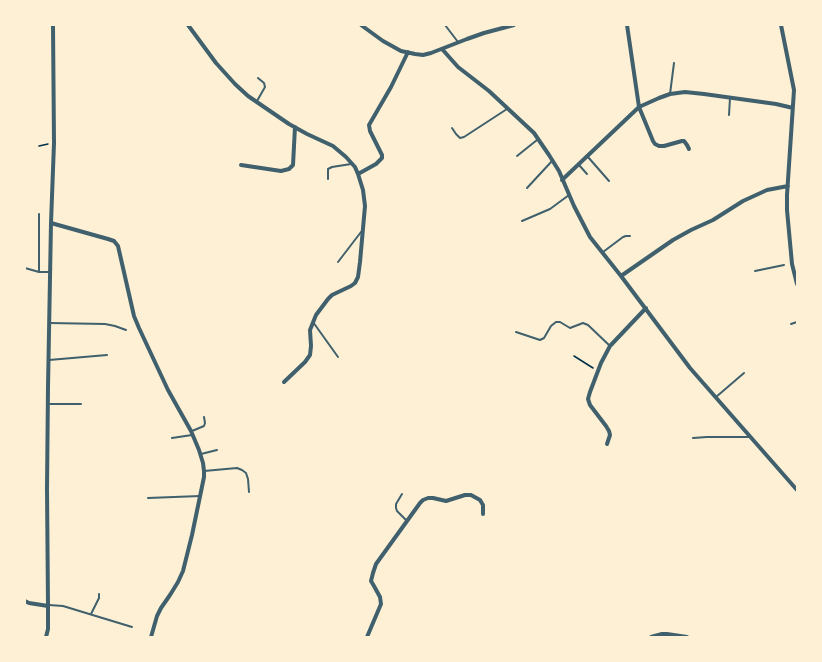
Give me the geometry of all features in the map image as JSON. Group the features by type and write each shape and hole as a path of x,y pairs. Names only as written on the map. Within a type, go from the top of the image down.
{"street":[{"path":"46,637 48,629 47,488 50,272 54,143 53,25"},
{"path":"188,25 225,74 244,92 295,127 332,146 346,156 358,174 363,190 365,206 359,271 355,283 332,295 316,315 310,330 310,355 305,362 284,382"},
{"path":"361,25 383,41 401,51 423,55 484,33 514,25"},
{"path":"627,25 639,107 653,141 659,146 682,141 689,149"},
{"path":"782,25 795,89 787,210 791,264 797,284"},
{"path":"442,49 461,70 489,91 530,129 559,171 590,238 646,308 679,354 797,490"},
{"path":"358,174 376,164 382,158 382,155 370,131 369,125 391,87 408,52"},
{"path":"562,180 639,107 670,94 685,92 730,97 793,108"},
{"path":"241,165 282,171 289,169 292,165 295,127"},
{"path":"621,276 672,240 713,220 743,201 767,190 788,186"},
{"path":"51,223 108,239 116,243 118,246 138,328 168,390 192,433 204,470 204,477 183,571 157,616 151,637"},
{"path":"607,444 610,435 609,431 590,406 588,399 590,392 601,363 610,346 646,308"},
{"path":"367,637 381,604 380,597 372,581 376,564 420,503 428,498 446,501 471,495 480,500 483,505 484,514"},
{"path":"25,601 48,606"},
{"path":"651,637 667,634 687,637"}],"lane":[{"path":"445,25 459,43"},
{"path":"670,94 674,63"},
{"path":"257,102 265,87 258,78"},
{"path":"729,115 730,97"},
{"path":"452,128 460,138 464,137 508,108"},
{"path":"517,156 538,139"},
{"path":"587,156 608,182"},
{"path":"527,188 552,160"},
{"path":"328,178 328,169 352,164"},
{"path":"578,164 587,174"},
{"path":"522,221 550,209 569,195"},
{"path":"39,214 39,272"},
{"path":"338,262 363,229"},
{"path":"602,253 623,237 630,236"},
{"path":"755,271 784,265"},
{"path":"25,268 39,272 50,272"},
{"path":"313,322 338,357"},
{"path":"516,332 540,340 544,338 551,326 556,322 560,322 570,328 583,323 588,325 610,346"},
{"path":"791,324 797,322"},
{"path":"50,323 105,324 126,330"},
{"path":"49,360 107,355"},
{"path":"716,397 744,373"},
{"path":"48,404 81,404"},
{"path":"172,438 192,433 204,426 204,417"},
{"path":"693,438 750,437"},
{"path":"200,454 217,450"},
{"path":"204,470 237,468 242,470 246,473 248,479 249,492"},
{"path":"402,494 396,504 396,508 407,521"},
{"path":"148,498 200,496"},
{"path":"91,614 99,594"},
{"path":"48,606 58,605 132,627"}],"path":[{"path":"38,146 54,143"},
{"path":"574,356 598,371"}]}
